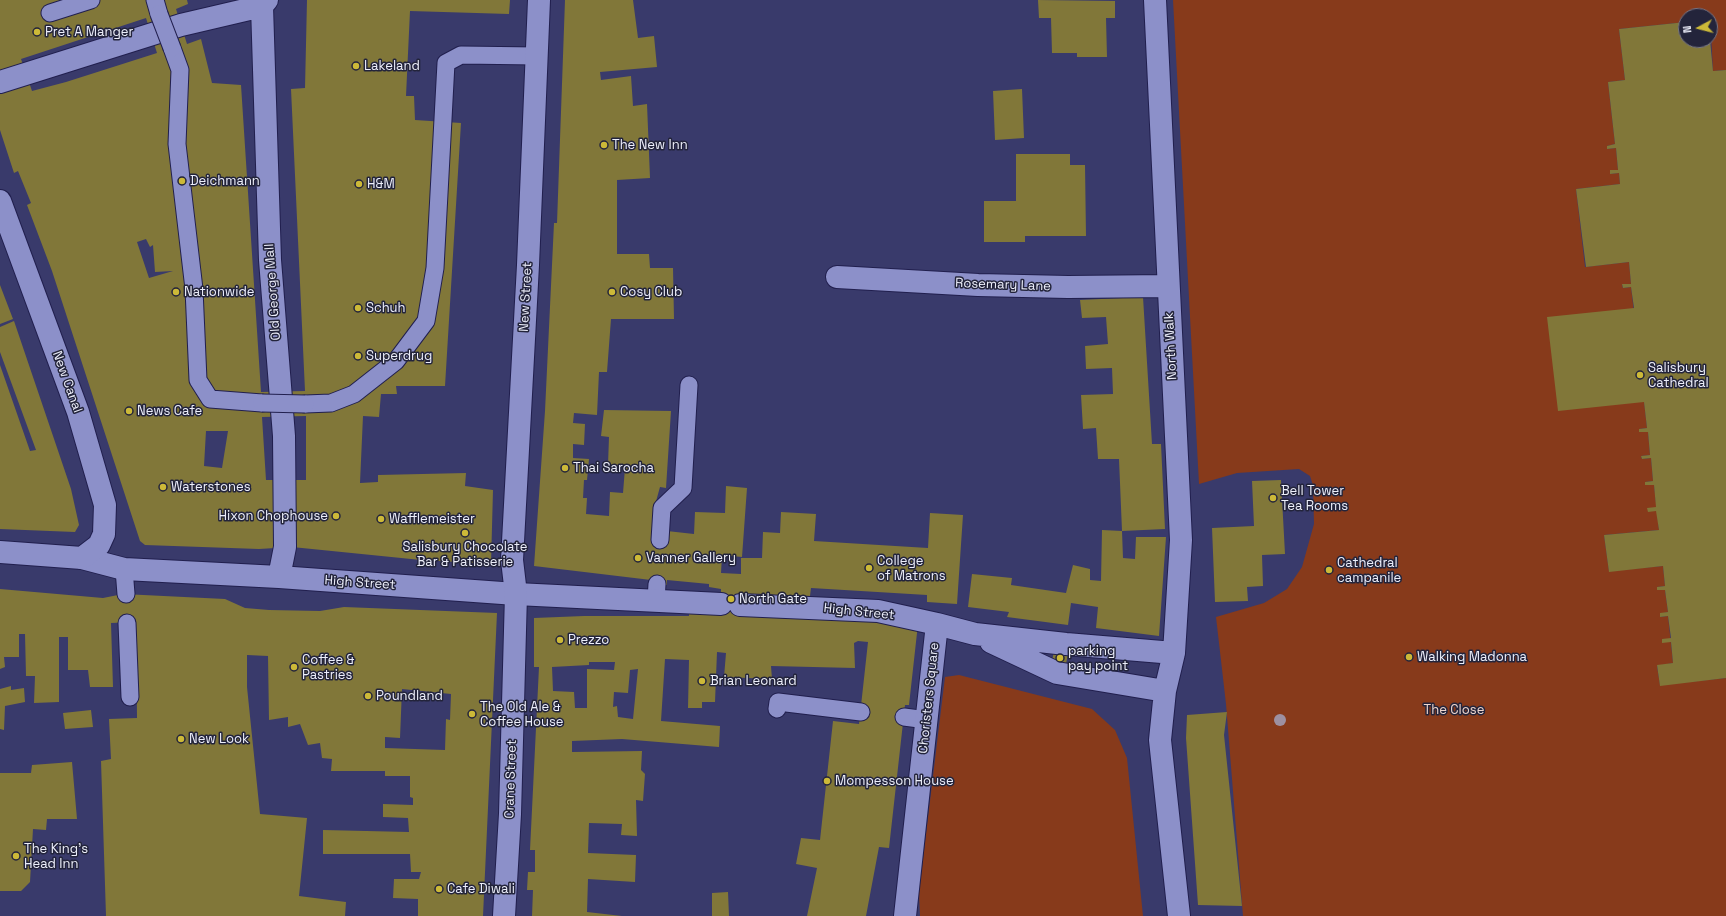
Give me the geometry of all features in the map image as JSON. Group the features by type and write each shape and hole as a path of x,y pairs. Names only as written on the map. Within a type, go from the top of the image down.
{"street":[{"name":"New Street","path":"516,594 512,560 528,265 539,0"},
{"name":"North Walk","path":"1155,0 1181,540 1174,653 1165,691"},
{"name":"Old George Mall","path":"0,82 181,25 265,3 270,260 284,436 285,548 279,577"},
{"name":"New Canal","path":"0,201 78,412 105,505 104,534 99,545 82,558"},
{"name":"Rosemary Lane","path":"837,277 978,285 1068,287 1168,286"},
{"name":"High Street","path":"0,552 82,558 124,569 279,577 516,594 657,593 731,605 878,612 937,624 975,634"},
{"name":"Crane Street","path":"504,916 510,814 516,594"},
{"name":"Choristers Square","path":"905,916 937,624"},
{"path":"975,634 1066,644 1174,653"},
{"path":"975,634 1057,673 1165,691 1160,740 1178,916"}],"lane":[{"path":"50,13 91,0"},
{"path":"155,0 180,70 177,144 194,288 198,380 210,399 262,403 331,403 354,394 396,361 426,321 435,268 446,63 461,55 537,56"},
{"path":"660,540 662,508 683,488 689,385"},
{"path":"124,569 126,594"},
{"path":"127,623 130,697"},
{"path":"776,709 778,702 861,712"},
{"path":"904,717 927,720"}],"green space":[{"name":"The Close","path":"1173,0 1726,0 1726,70 1713,71 1712,48 1718,48 1718,8 1678,8 1678,23 1619,29 1625,80 1608,82 1615,144 1607,146 1607,149 1616,148 1618,170 1610,170 1610,174 1619,173 1620,184 1576,189 1585,267 1629,262 1631,284 1622,285 1623,288 1631,287 1647,428 1639,429 1639,432 1648,432 1650,455 1641,456 1642,459 1651,458 1653,481 1645,482 1645,485 1654,485 1659,530 1604,535 1609,571 1663,566 1665,586 1657,587 1657,590 1665,590 1668,612 1660,614 1660,617 1668,616 1673,663 1657,666 1660,685 1726,678 1726,916 1243,916 1226,704 1216,617 1264,603 1287,589 1302,567 1314,524 1313,485 1310,476 1299,469 1237,473 1199,484"},
{"path":"959,675 1092,709 1115,730 1127,758 1143,916 920,916 919,892 945,677"}],"building":[{"path":"0,0 187,0 188,4 176,9 187,44 201,39 212,83 241,85 261,392 305,391 291,89 305,88 307,0 510,0 509,14 410,11 406,96 414,96 415,120 461,123 445,386 396,386 397,394 381,394 379,417 363,416 360,483 378,482 378,475 466,473 465,486 493,490 491,564 421,560 292,547 259,549 145,545 140,541 52,271 27,205 31,203 18,171 14,173 0,130","holes":["146,18 157,53 66,82 32,91 21,59","146,239 150,247 153,245 155,272 173,271 149,278 137,242","306,416 306,480 266,480 262,417","206,431 228,431 222,468 204,466"]},
{"path":"565,0 633,0 638,38 654,36 657,67 600,72 601,80 631,76 633,106 647,104 650,178 617,180 617,254 649,254 650,268 673,268 674,319 611,319 607,372 599,372 597,415 574,413 573,423 585,424 584,445 573,444 573,458 589,459 587,480 584,480 583,498 587,498 586,514 609,516 610,492 623,493 625,468 608,465 609,437 601,436 604,410 671,411 666,488 660,487 655,505 653,540 667,531 694,534 695,512 725,513 726,486 747,488 742,557 722,555 721,573 741,574 741,558 762,558 763,532 780,533 781,512 816,514 814,541 928,548 930,513 963,515 957,604 927,602 927,595 811,588 810,596 741,594 741,613 918,624 909,705 905,705 889,848 879,847 866,916 807,916 817,868 796,864 801,838 820,840 833,721 859,724 868,642 858,641 854,643 855,668 771,666 772,679 724,677 726,653 717,652 715,702 702,702 702,708 688,708 689,660 665,659 661,721 720,726 719,747 622,739 572,741 572,752 642,751 641,770 645,774 643,801 636,800 637,836 621,835 622,824 589,823 588,853 636,855 635,882 588,879 587,912 622,916 532,916 533,890 527,890 528,872 535,872 535,850 530,850 539,667 534,667 534,618 584,616 689,616 689,613 721,613 721,589 709,587 709,584 667,580 667,585 651,584 651,580 534,566 545,411 554,223 557,223","holes":["589,662 615,662 614,670 587,669 587,708 575,708 574,692 553,691 552,667 589,665","638,669 633,719 618,717 617,706 613,707 614,692 628,693 630,670"]},
{"path":"1038,0 1115,1 1115,18 1106,18 1107,57 1077,57 1077,53 1052,53 1051,18 1039,18"},
{"name":"Salisbury Cathedral","path":"1678,23 1678,48 1711,48 1713,71 1726,70 1726,678 1660,686 1657,665 1673,663 1671,642 1662,643 1662,639 1671,638 1668,616 1660,617 1660,613 1668,612 1665,590 1657,590 1657,587 1665,586 1663,566 1609,572 1604,535 1659,530 1656,511 1648,512 1647,508 1656,507 1654,485 1645,485 1645,482 1653,481 1651,458 1642,459 1641,456 1650,455 1648,432 1639,432 1639,429 1647,428 1644,402 1558,411 1547,317 1634,308 1631,287 1623,288 1622,284 1631,284 1629,262 1586,267 1576,189 1620,184 1619,173 1610,174 1610,170 1618,170 1616,148 1607,149 1607,146 1615,144 1608,82 1625,80 1619,29"},
{"path":"1022,89 1024,138 995,140 993,91"},
{"path":"1016,154 1070,154 1070,165 1085,165 1086,236 1025,236 1025,242 984,242 984,201 1016,201"},
{"path":"0,285 13,319 0,324"},
{"path":"1143,297 1152,444 1161,444 1165,529 1122,531 1119,459 1098,459 1096,428 1083,429 1081,395 1113,394 1112,368 1086,369 1085,346 1108,344 1106,317 1082,318 1080,300"},
{"path":"14,321 71,489 79,525 75,532 0,529 0,365 30,451 36,450 0,352 0,327"},
{"path":"1281,480 1285,554 1262,555 1263,586 1247,587 1248,601 1215,602 1212,528 1254,526 1252,481"},
{"path":"1102,530 1122,531 1123,558 1135,559 1136,537 1166,537 1159,636 1096,628 1098,607 1071,603 1068,625 1007,617 1009,612 968,607 972,574 1012,578 1011,585 1066,593 1073,565 1090,569 1090,580 1101,581"},
{"path":"0,589 103,598 123,594 225,599 245,608 269,610 320,611 344,607 497,613 483,916 418,916 418,899 393,898 394,879 419,879 421,872 411,872 410,854 323,854 323,830 409,832 408,818 383,817 383,804 413,805 413,798 410,797 410,776 385,776 385,771 331,771 332,759 322,758 320,743 308,745 300,724 288,727 288,717 269,720 268,656 247,655 247,687 260,814 307,818 299,896 346,902 345,916 106,916 101,761 111,759 109,719 137,718 136,622 111,623 113,687 90,687 88,670 68,670 68,637 59,637 59,702 34,703 35,676 26,676 25,634 19,634 19,657 4,657 5,667 0,669","holes":["402,689 451,694 450,720 446,719 445,750 385,748 385,737 400,738"]},
{"name":"parking pay point","path":"1054,651 1068,654 1066,664 1052,661"},
{"path":"11,686 11,690 24,688 25,702 5,706 4,730 0,729 0,689"},
{"path":"91,710 93,727 65,729 63,713"},
{"path":"1227,712 1224,735 1242,906 1198,905 1186,738 1187,715"},
{"path":"72,762 77,819 47,819 46,830 33,829 30,882 21,891 0,891 0,773 31,773 32,765"},
{"path":"728,892 729,916 712,916 712,893"}],"place":[{"name":"Pret A Manger","path":"37,32"},
{"name":"Lakeland","path":"356,66"},
{"name":"The New Inn","path":"604,145"},
{"name":"Deichmann","path":"182,181"},
{"name":"H&M","path":"359,184"},
{"name":"Nationwide","path":"176,292"},
{"name":"Cosy Club","path":"612,292"},
{"name":"Schuh","path":"358,308"},
{"name":"Superdrug","path":"358,356"},
{"name":"Salisbury Cathedral","path":"1640,375"},
{"name":"News Cafe","path":"129,411"},
{"name":"Thai Sarocha","path":"565,468"},
{"name":"Waterstones","path":"163,487"},
{"name":"Bell Tower Tea Rooms","path":"1273,498"},
{"name":"Hixon Chophouse","path":"336,516"},
{"name":"Wafflemeister","path":"381,519"},
{"name":"Salisbury Chocolate Bar & Patisserie","path":"465,533"},
{"name":"Vanner Gallery","path":"638,558"},
{"name":"College of Matrons","path":"869,568"},
{"name":"Cathedral campanile","path":"1329,570"},
{"name":"North Gate","path":"731,599"},
{"name":"Prezzo","path":"560,640"},
{"name":"Walking Madonna","path":"1409,657"},
{"name":"parking pay point","path":"1060,658"},
{"name":"Coffee & Pastries","path":"294,667"},
{"name":"Brian Leonard","path":"702,681"},
{"name":"Poundland","path":"368,696"},
{"name":"The Old Ale & Coffee House","path":"472,714"},
{"name":"New Look","path":"181,739"},
{"name":"Mompesson House","path":"827,781"},
{"name":"The King's Head Inn","path":"16,856"},
{"name":"Cafe Diwali","path":"439,889"}]}
